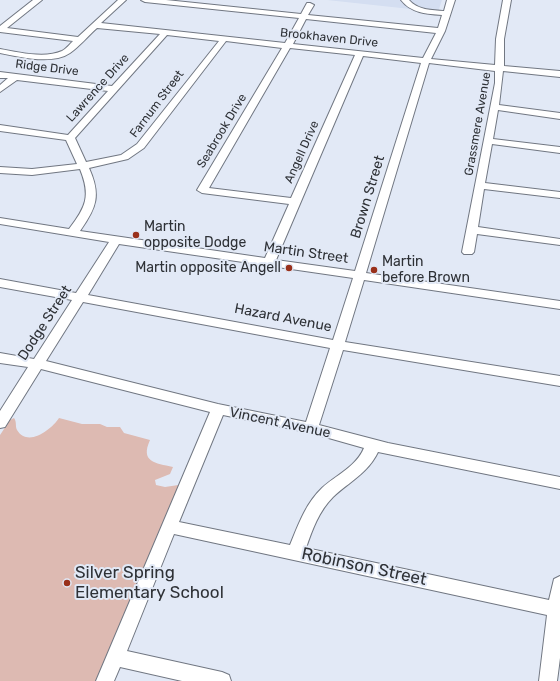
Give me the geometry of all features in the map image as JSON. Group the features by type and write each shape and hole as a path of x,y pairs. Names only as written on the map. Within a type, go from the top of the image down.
{"street":[{"path":"0,30 38,0"},
{"path":"0,51 41,56 57,56 66,52 79,39 84,30 95,25 122,0"},
{"path":"145,0 441,31"},
{"path":"405,0 407,4 416,9 447,13"},
{"name":"Brown Street","path":"311,428 426,60 441,31 451,0"},
{"name":"Grassmere Avenue","path":"468,252 494,107 500,68 500,39 507,0"},
{"name":"Seabrook Drive","path":"294,202 202,190 310,5"},
{"path":"0,18 25,24"},
{"name":"Brookhaven Drive","path":"95,25 560,74"},
{"path":"0,30 79,39"},
{"name":"Lawrence Drive","path":"73,232 90,207 92,198 91,187 70,138 166,32"},
{"name":"Farnum Street","path":"0,170 19,173 43,173 124,157 140,149 225,38"},
{"name":"Angell Drive","path":"269,262 360,53"},
{"name":"Ridge Drive","path":"0,75 114,89"},
{"path":"0,89 16,76"},
{"path":"494,107 560,116"},
{"path":"0,128 53,134 70,138"},
{"path":"487,141 560,150"},
{"path":"479,185 560,195"},
{"name":"Martin Street","path":"0,221 116,240 560,305"},
{"path":"472,230 560,242"},
{"name":"Dodge Street","path":"0,423 116,240"},
{"name":"Hazard Avenue","path":"0,283 338,345 560,381"},
{"name":"Vincent Avenue","path":"0,358 38,364 218,409 311,428 372,445 560,483"},
{"path":"105,681 168,526 218,409"},
{"path":"296,552 309,518 318,504 326,494 356,471 370,453 372,445"},
{"name":"Robinson Street","path":"168,526 296,552 558,609"},
{"path":"548,681 560,584"},
{"path":"115,657 222,681"}],"shaded area":[{"path":"327,0 442,0 438,12"},
{"name":"Silver Spring Elementary School","path":"14,418 17,430 22,435 27,437 40,435 51,427 59,418 82,424 100,424 107,427 120,427 124,433 150,440 147,447 148,457 160,464 173,467 170,474 155,480 156,485 165,487 185,484 103,681 0,681 0,435 10,420"}],"place":[{"name":"Martin opposite Dodge","path":"136,235"},
{"name":"Martin opposite Angell","path":"289,268"},
{"name":"Martin before Brown","path":"374,270"},
{"name":"Silver Spring Elementary School","path":"67,583"}]}
